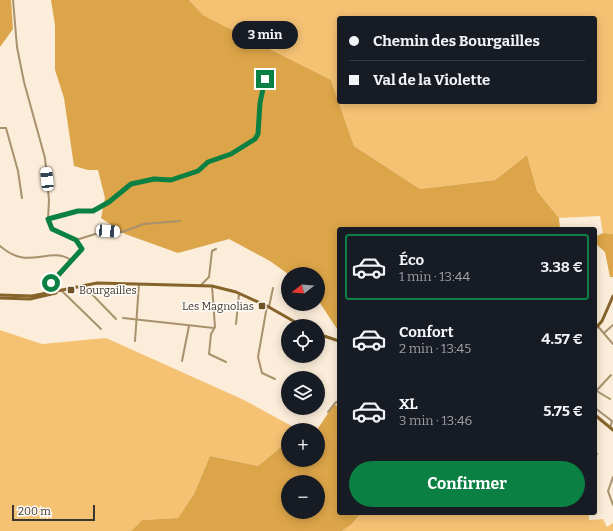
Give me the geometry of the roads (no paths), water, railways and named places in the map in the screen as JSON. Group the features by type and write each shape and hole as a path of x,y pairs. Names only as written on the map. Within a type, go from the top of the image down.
{"street":[{"path":"13,0 22,75 45,158 49,200 48,219 54,231 76,240 82,249 71,260 63,272 42,296"},
{"path":"48,219 78,211 93,211 109,202 131,184 154,179 171,180 198,171 208,162 231,154 255,139 258,134 260,103 265,79"},
{"path":"0,128 6,128 18,171 22,198"},
{"path":"76,240 105,231 122,232 144,224 180,221"},
{"path":"0,246 8,253 19,258 33,259 47,255 71,260"},
{"path":"201,285 209,277 212,251 216,249"},
{"path":"135,341 140,284"},
{"path":"0,296 42,296 83,285 201,285 212,286 239,294 268,307 289,319"},
{"path":"83,285 116,319"},
{"path":"212,286 214,328 211,334 209,354 226,362"},
{"path":"273,288 258,357 262,373 275,379"},
{"path":"61,290 101,329"},
{"path":"236,324 239,294"},
{"path":"613,296 597,328 604,333 613,344"},
{"path":"123,318 214,328"},
{"path":"604,333 613,325"},
{"path":"182,361 189,326"},
{"path":"325,336 337,340"},
{"path":"597,389 611,375"},
{"path":"597,391 610,398"},
{"path":"328,412 337,403"},
{"path":"597,410 612,421 612,429"},
{"path":"597,416 612,429"},
{"path":"613,477 608,491 613,505"}],"place":[{"name":"Bourgailles","path":"71,290"},
{"name":"Les Magnolias","path":"262,306"}]}
